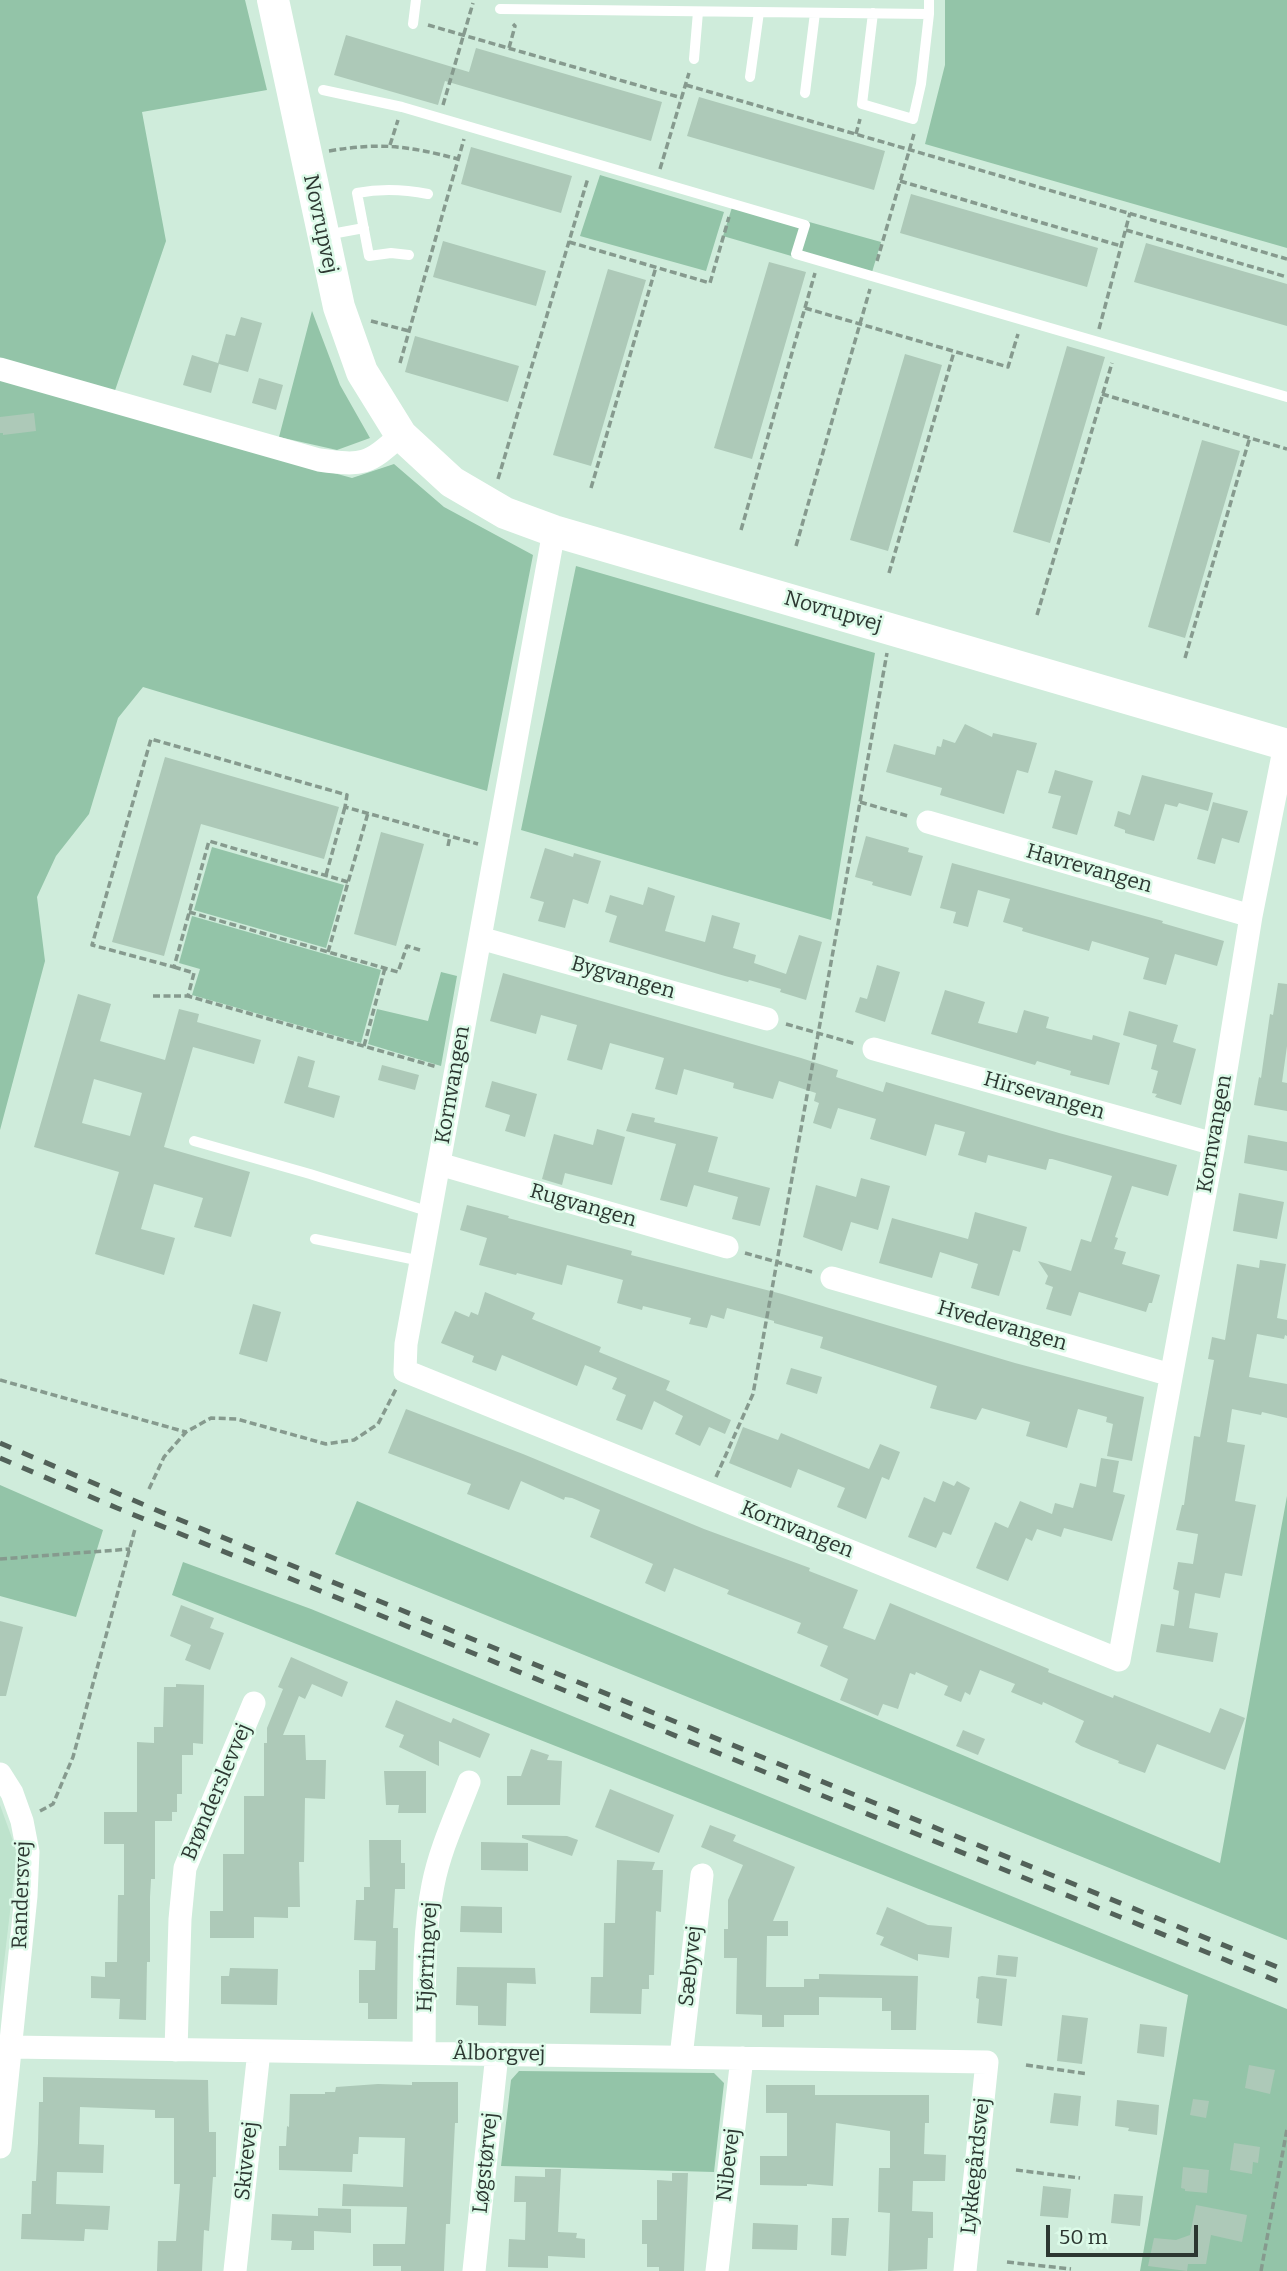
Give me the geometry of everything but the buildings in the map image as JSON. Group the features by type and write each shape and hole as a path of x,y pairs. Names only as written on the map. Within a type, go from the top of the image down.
{"street":[{"name":"Novrupvej","path":"274,0 323,236 344,323 362,372 401,435 452,482 505,513 554,531 1286,745"},
{"path":"0,369 319,460 355,465 377,456 401,435"},
{"name":"Kornvangen","path":"554,531 406,1344 405,1371 1119,1660 1214,1144 1251,916 1286,745"},
{"name":"Havrevangen","path":"928,822 1251,916"},
{"name":"Bygvangen","path":"480,938 767,1018"},
{"name":"Hirsevangen","path":"874,1049 1214,1144"},
{"name":"Rugvangen","path":"439,1164 727,1247"},
{"name":"Hvedevangen","path":"832,1278 1171,1375"},
{"name":"Brønderslevvej","path":"176,2050 180,1919 185,1868 254,1703"},
{"name":"Randersvej","path":"0,1774 12,1793 22,1821 28,1852 8,1995 7,2060 0,2147"},
{"name":"Hjørringvej","path":"424,2053 426,1931 433,1884 441,1853 469,1782"},
{"name":"Sæbyvej","path":"681,2057 702,1875"},
{"name":"Ålborgvej","path":"7,2060 176,2050 987,2062"},
{"name":"Skivevej","path":"235,2271 260,2051"},
{"name":"Løgstørvej","path":"474,2271 498,2054"},
{"name":"Nibevej","path":"717,2271 742,2058"},
{"name":"Lykkegårdsvej","path":"965,2271 987,2062"}],"lane":[{"path":"413,23 416,0"},
{"path":"873,13 862,104 913,119 921,84 929,0"},
{"path":"500,9 929,14"},
{"path":"694,59 698,12"},
{"path":"750,77 759,12"},
{"path":"805,93 815,13"},
{"path":"323,90 402,107 805,225 796,254 1287,397"},
{"path":"409,255 391,253 369,256 357,193 401,189 428,194"},
{"path":"323,236 364,228"},
{"path":"194,1141 430,1212"},
{"path":"315,1239 421,1261"}],"path":[{"path":"440,118 473,3"},
{"path":"500,9 515,26 509,48"},
{"path":"413,23 464,35 682,98"},
{"path":"656,181 694,59"},
{"path":"686,85 1287,259"},
{"path":"390,145 402,107"},
{"path":"796,546 915,129 913,119"},
{"path":"400,363 468,126"},
{"path":"306,156 359,146 390,145 412,147 458,159"},
{"path":"488,503 497,482 593,163"},
{"path":"900,181 1121,246"},
{"path":"569,242 710,283 733,204"},
{"path":"1096,341 1130,214"},
{"path":"1126,230 1287,277"},
{"path":"741,530 818,260"},
{"path":"591,488 656,267"},
{"path":"805,308 1008,368 1022,319"},
{"path":"344,323 374,321 409,331"},
{"path":"1037,615 1116,347"},
{"path":"889,573 954,352"},
{"path":"1102,394 1287,449"},
{"path":"1185,657 1250,438"},
{"path":"709,1494 753,1394 891,629"},
{"path":"188,996 194,973 92,945 150,739 347,795 326,875"},
{"path":"860,802 928,822"},
{"path":"345,807 496,849"},
{"path":"328,952 368,813"},
{"path":"448,846 450,836"},
{"path":"174,967 209,841 348,882"},
{"path":"189,912 398,972 407,946 420,950"},
{"path":"364,1046 385,968"},
{"path":"153,996 188,996 456,1072"},
{"path":"767,1018 874,1049"},
{"path":"727,1247 832,1278"},
{"path":"149,1489 164,1457 186,1432 211,1418 237,1419 326,1444 354,1440 378,1424 405,1371"},
{"path":"0,1380 186,1432"},
{"path":"22,1821 53,1804 73,1758 135,1529"},
{"path":"0,1559 130,1549"},
{"path":"1026,2065 1088,2074"},
{"path":"1261,2271 1287,2129"},
{"path":"1016,2171 1080,2178"},
{"path":"1007,2262 1071,2269"}],"shaded area":[{"path":"0,0 245,0 267,90 142,112 166,241 108,411 352,478 394,464 444,507 533,555 487,791 143,687 118,718 89,814 56,856 37,897 45,961 0,1130"},
{"path":"945,0 1287,0 1287,248 925,144 945,65"},
{"path":"600,175 724,212 706,271 580,236"},
{"path":"734,201 881,242 870,279 723,236"},
{"path":"312,311 340,385 370,438 337,450 279,437"},
{"path":"576,566 875,653 831,920 521,830"},
{"path":"212,847 344,885 326,948 194,910"},
{"path":"192,916 381,970 361,1043 192,995 200,969 179,963"},
{"path":"441,972 457,976 441,1066 368,1044 377,1009 428,1021"},
{"path":"0,1485 103,1530 76,1617 0,1596"},
{"path":"1287,1496 1287,1940 335,1554 357,1501 1220,1863"},
{"path":"183,1562 311,1609 1287,2009 1287,2271 1140,2271 1188,1995 172,1595"},
{"path":"0,1805 17,1852 0,1997"},
{"path":"519,2071 714,2073 724,2083 714,2172 501,2166 511,2080"}],"railway":[{"path":"0,1443 168,1515 1287,1971"},
{"path":"0,1458 1287,1985"}]}
